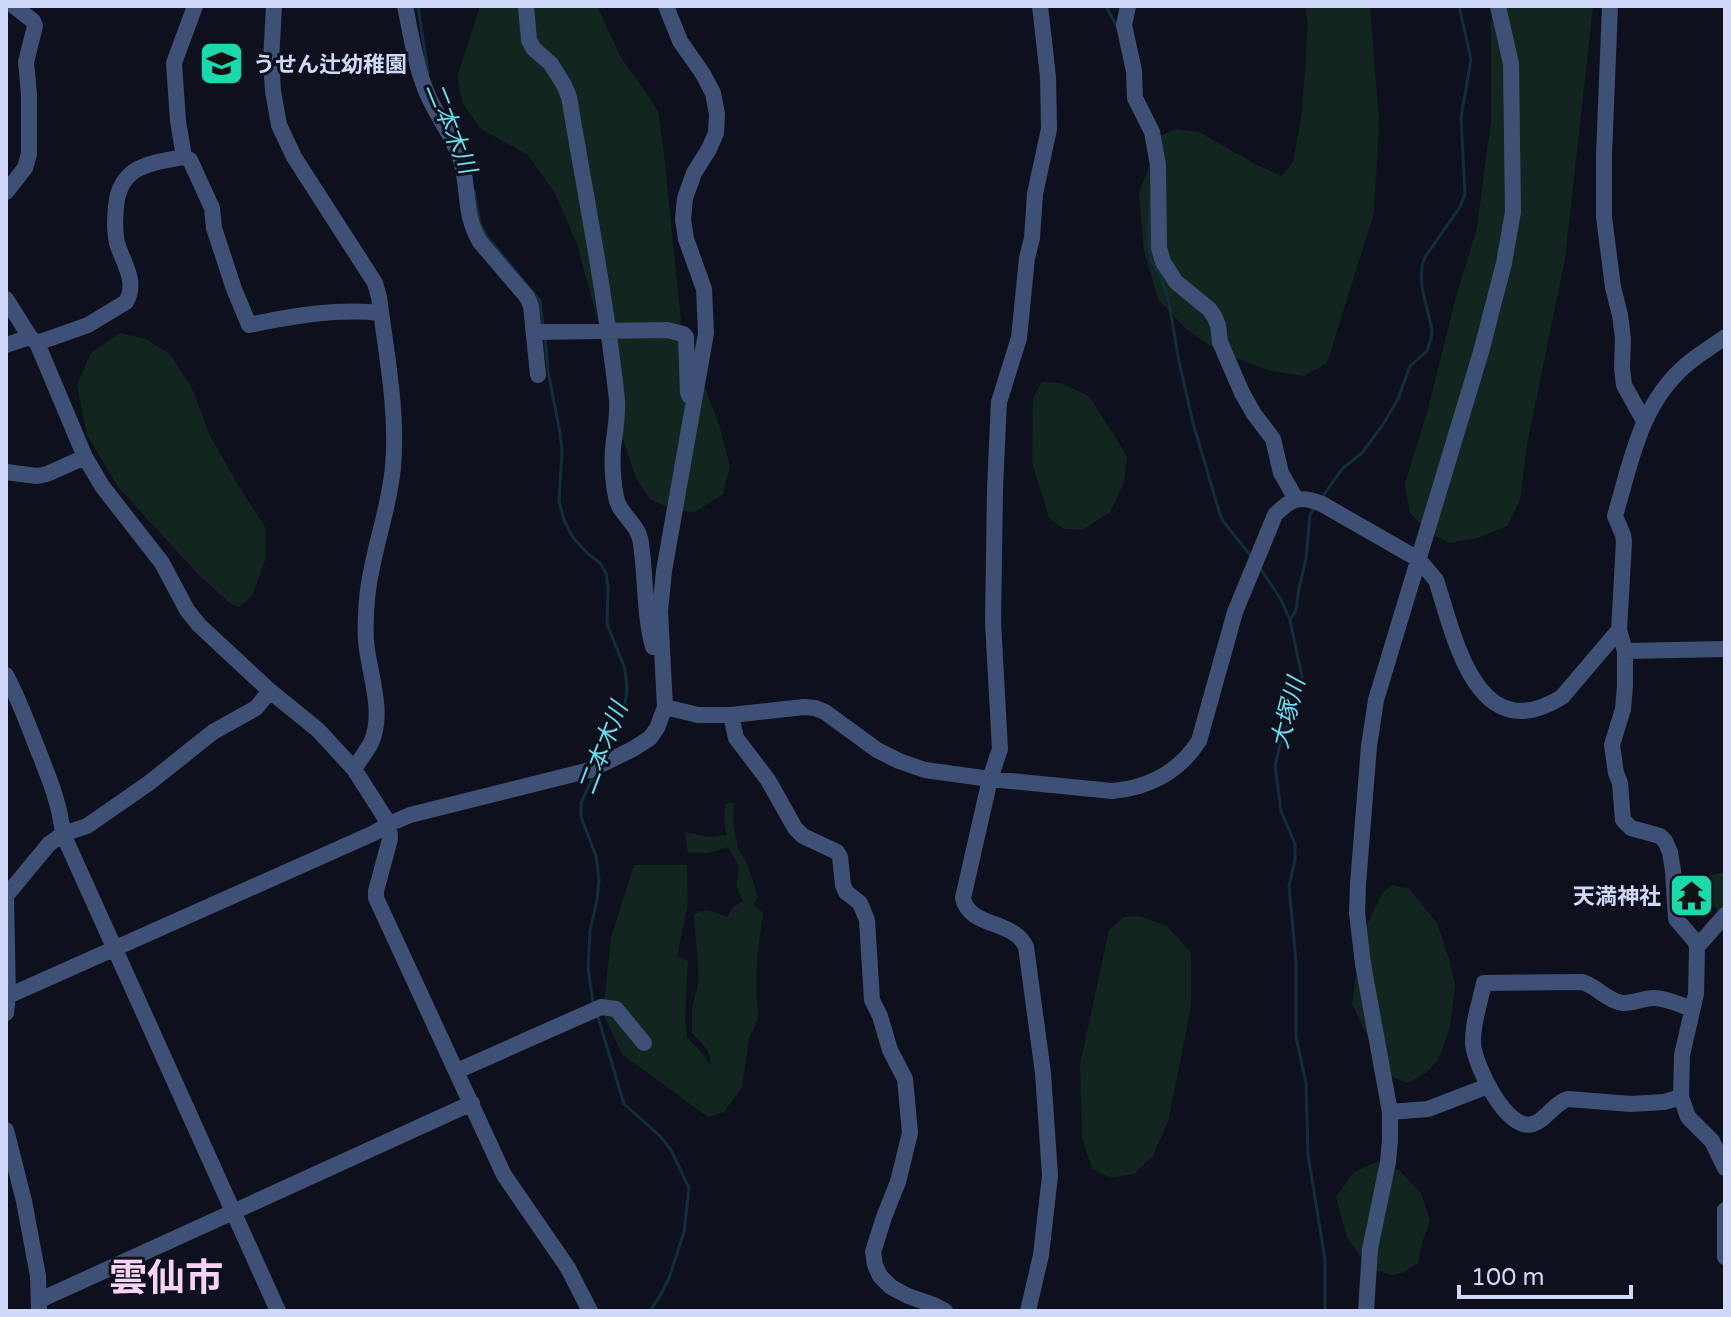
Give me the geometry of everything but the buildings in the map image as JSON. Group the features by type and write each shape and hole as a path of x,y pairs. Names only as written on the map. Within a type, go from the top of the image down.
{"street":[{"path":"6,192 25,168 29,154 26,62 35,26 14,6"},
{"path":"184,157 174,63 195,6"},
{"path":"274,6 271,61 279,125 294,157 375,283 394,423 390,489 372,560 367,599 366,640 376,700 376,723 371,743 354,769"},
{"path":"405,6 425,90 462,164 467,208 474,232 527,297 541,332 538,375"},
{"path":"526,6 529,40 533,48 551,64 569,97 609,331 618,421 613,456 615,495 617,503 637,529 641,541 652,646 661,652"},
{"path":"270,691 256,708 213,732 149,783 87,826 63,834 49,844 6,896 7,1005 115,948 410,815 597,767 650,738 657,728 665,707 660,611 664,571 706,333 704,289 686,239 683,219 685,198 694,173 716,133 717,114 713,93 680,41 666,6"},
{"path":"1028,1311 1043,1238 1050,1176 1043,1073 1026,947 1018,935 969,912 963,898 990,779 1000,749 993,622 999,402 1019,338 1035,194 1049,129 1048,77 1040,6"},
{"path":"1128,6 1124,25 1134,71 1135,98 1152,132 1158,165 1159,248 1163,262 1176,282 1214,316 1220,342 1242,393 1273,439 1281,473 1296,499"},
{"path":"1366,1311 1370,1249 1388,1162 1390,1112 1363,964 1357,913 1369,746 1376,700 1481,352 1504,263 1513,212 1511,64 1498,6"},
{"path":"1610,6 1604,217 1623,338 1624,385 1644,421"},
{"path":"6,345 88,325 126,302 132,284 114,228 117,194 130,174 142,166 184,157 190,160 212,208 214,228 249,325 307,313 381,313"},
{"path":"6,299 33,340 85,457 102,486 162,563 187,610 270,691 318,730 354,769 389,824 390,839 376,898 504,1175 568,1268 590,1311"},
{"path":"541,332 667,330 685,335 688,393 696,399"},
{"path":"1725,337 1685,366 1655,400 1644,421 1615,516 1624,542 1619,630 1625,651 1625,686 1623,709 1612,745 1620,783 1623,820 1636,831 1660,836 1665,841 1673,871 1676,919 1697,947 1696,994 1682,1055 1681,1097 1688,1117 1712,1141 1725,1168"},
{"path":"6,472 37,476 85,457"},
{"path":"665,707 698,715 815,708 877,750 925,770 1112,791 1149,785 1179,765 1199,741 1235,612 1255,562 1275,515 1285,504 1296,499 1310,498 1418,559 1436,580 1461,656 1474,683 1488,699 1504,708 1522,712 1535,710 1562,697 1619,630"},
{"path":"1625,651 1725,649"},
{"path":"6,675 57,798 63,834 278,1311"},
{"path":"731,715 736,738 768,780 795,828 803,836 837,852 846,892 865,911 872,1000 890,1050 905,1079 910,1133 898,1182 873,1252 875,1265 880,1276 891,1287 945,1311"},
{"path":"1697,947 1725,915"},
{"path":"1681,1097 1664,1102 1631,1104 1568,1099 1529,1125 1515,1120 1505,1111 1488,1086 1473,1043 1484,983 1582,982 1621,1002 1658,998 1692,1009"},
{"path":"457,1071 607,1007 616,1009 644,1043"},
{"path":"1390,1112 1428,1109 1488,1086"},
{"path":"6,1130 24,1201 38,1276 39,1306 233,1212 472,1103"},
{"path":"1043,1238 1050,1231 1056,1204 1057,1172"},
{"path":"1725,1210 1725,1257"}],"green space":[{"path":"480,6 597,6 621,58 658,112 682,331 718,421 730,466 723,494 695,512 676,511 650,499 636,478 621,433 601,333 577,244 555,193 528,155 481,129 463,104 457,77"},
{"path":"1305,6 1370,6 1379,122 1374,213 1327,363 1304,376 1271,371 1219,352 1185,328 1158,299 1144,251 1139,194 1160,136 1175,129 1199,132 1282,176 1293,162 1302,113 1308,25"},
{"path":"1489,6 1593,6 1565,259 1527,444 1520,500 1507,526 1478,538 1449,543 1428,532 1410,513 1405,484 1477,228 1491,121"},
{"path":"120,333 146,339 169,353 191,386 210,436 265,527 266,558 252,596 239,607 231,604 198,574 118,487 87,435 77,385 91,353"},
{"path":"1042,382 1060,383 1089,396 1127,456 1124,482 1110,512 1082,530 1064,529 1049,518 1032,462 1033,398"},
{"path":"729,802 734,804 733,823 738,848 748,866 758,897 754,904 763,913 757,958 759,1016 749,1039 742,1087 724,1112 708,1117 622,1054 603,1013 611,938 634,865 687,865 688,904 677,956 688,961 687,1038 710,1066 708,1052 692,1033 692,1008 699,981 694,915 707,911 727,917 733,907 743,901 736,886 739,866 728,847 709,853 688,853 685,832 710,837 727,835 725,805"},
{"path":"1725,872 1725,908 1717,911 1707,892 1710,889 1707,876"},
{"path":"1392,885 1409,889 1437,923 1455,985 1450,1027 1438,1060 1427,1072 1408,1083 1394,1078 1379,1060 1352,1004 1361,937 1382,894"},
{"path":"1139,916 1167,926 1191,953 1191,1006 1168,1121 1153,1156 1134,1174 1111,1178 1092,1169 1082,1137 1080,1065 1109,930 1124,917"},
{"path":"1377,1162 1399,1170 1421,1193 1430,1221 1418,1263 1392,1275 1370,1268 1347,1238 1336,1197 1354,1172"}],"waterway":[{"name":"二本木川","path":"418,6 428,73"},
{"name":"大塚川","path":"1106,6 1117,27"},
{"path":"1323,496 1342,469 1362,453 1382,426 1398,399 1410,366 1427,351 1431,339 1422,266 1465,194 1461,118 1471,59 1459,6"},
{"name":"二本木川","path":"474,191 480,224 540,301 543,326"},
{"name":"大塚川","path":"1151,196 1148,235 1151,261 1160,275 1169,302 1193,423 1223,521 1250,555"},
{"name":"二本木川","path":"545,337 562,451 559,501 572,536 606,573 607,624 625,669 625,705 603,755"},
{"path":"1290,620 1296,610 1306,559 1310,515 1314,508"},
{"name":"大塚川","path":"1260,568 1290,620 1302,677 1300,693 1281,740 1275,766 1281,811 1295,844 1289,886 1296,962 1296,1037 1306,1083 1308,1155 1325,1259 1325,1311"},
{"name":"二本木川","path":"593,777 581,803 581,817 596,856 599,880 590,931 588,969 593,1002"},
{"name":"二本木川","path":"598,1017 624,1104 671,1150 689,1188 684,1232 669,1278 650,1311"}],"place":[{"name":"うせん辻幼稚園","path":"222,64"},
{"name":"天満神社","path":"1692,896"}],"district":[{"name":"雲仙市","path":"166,1278"}]}
